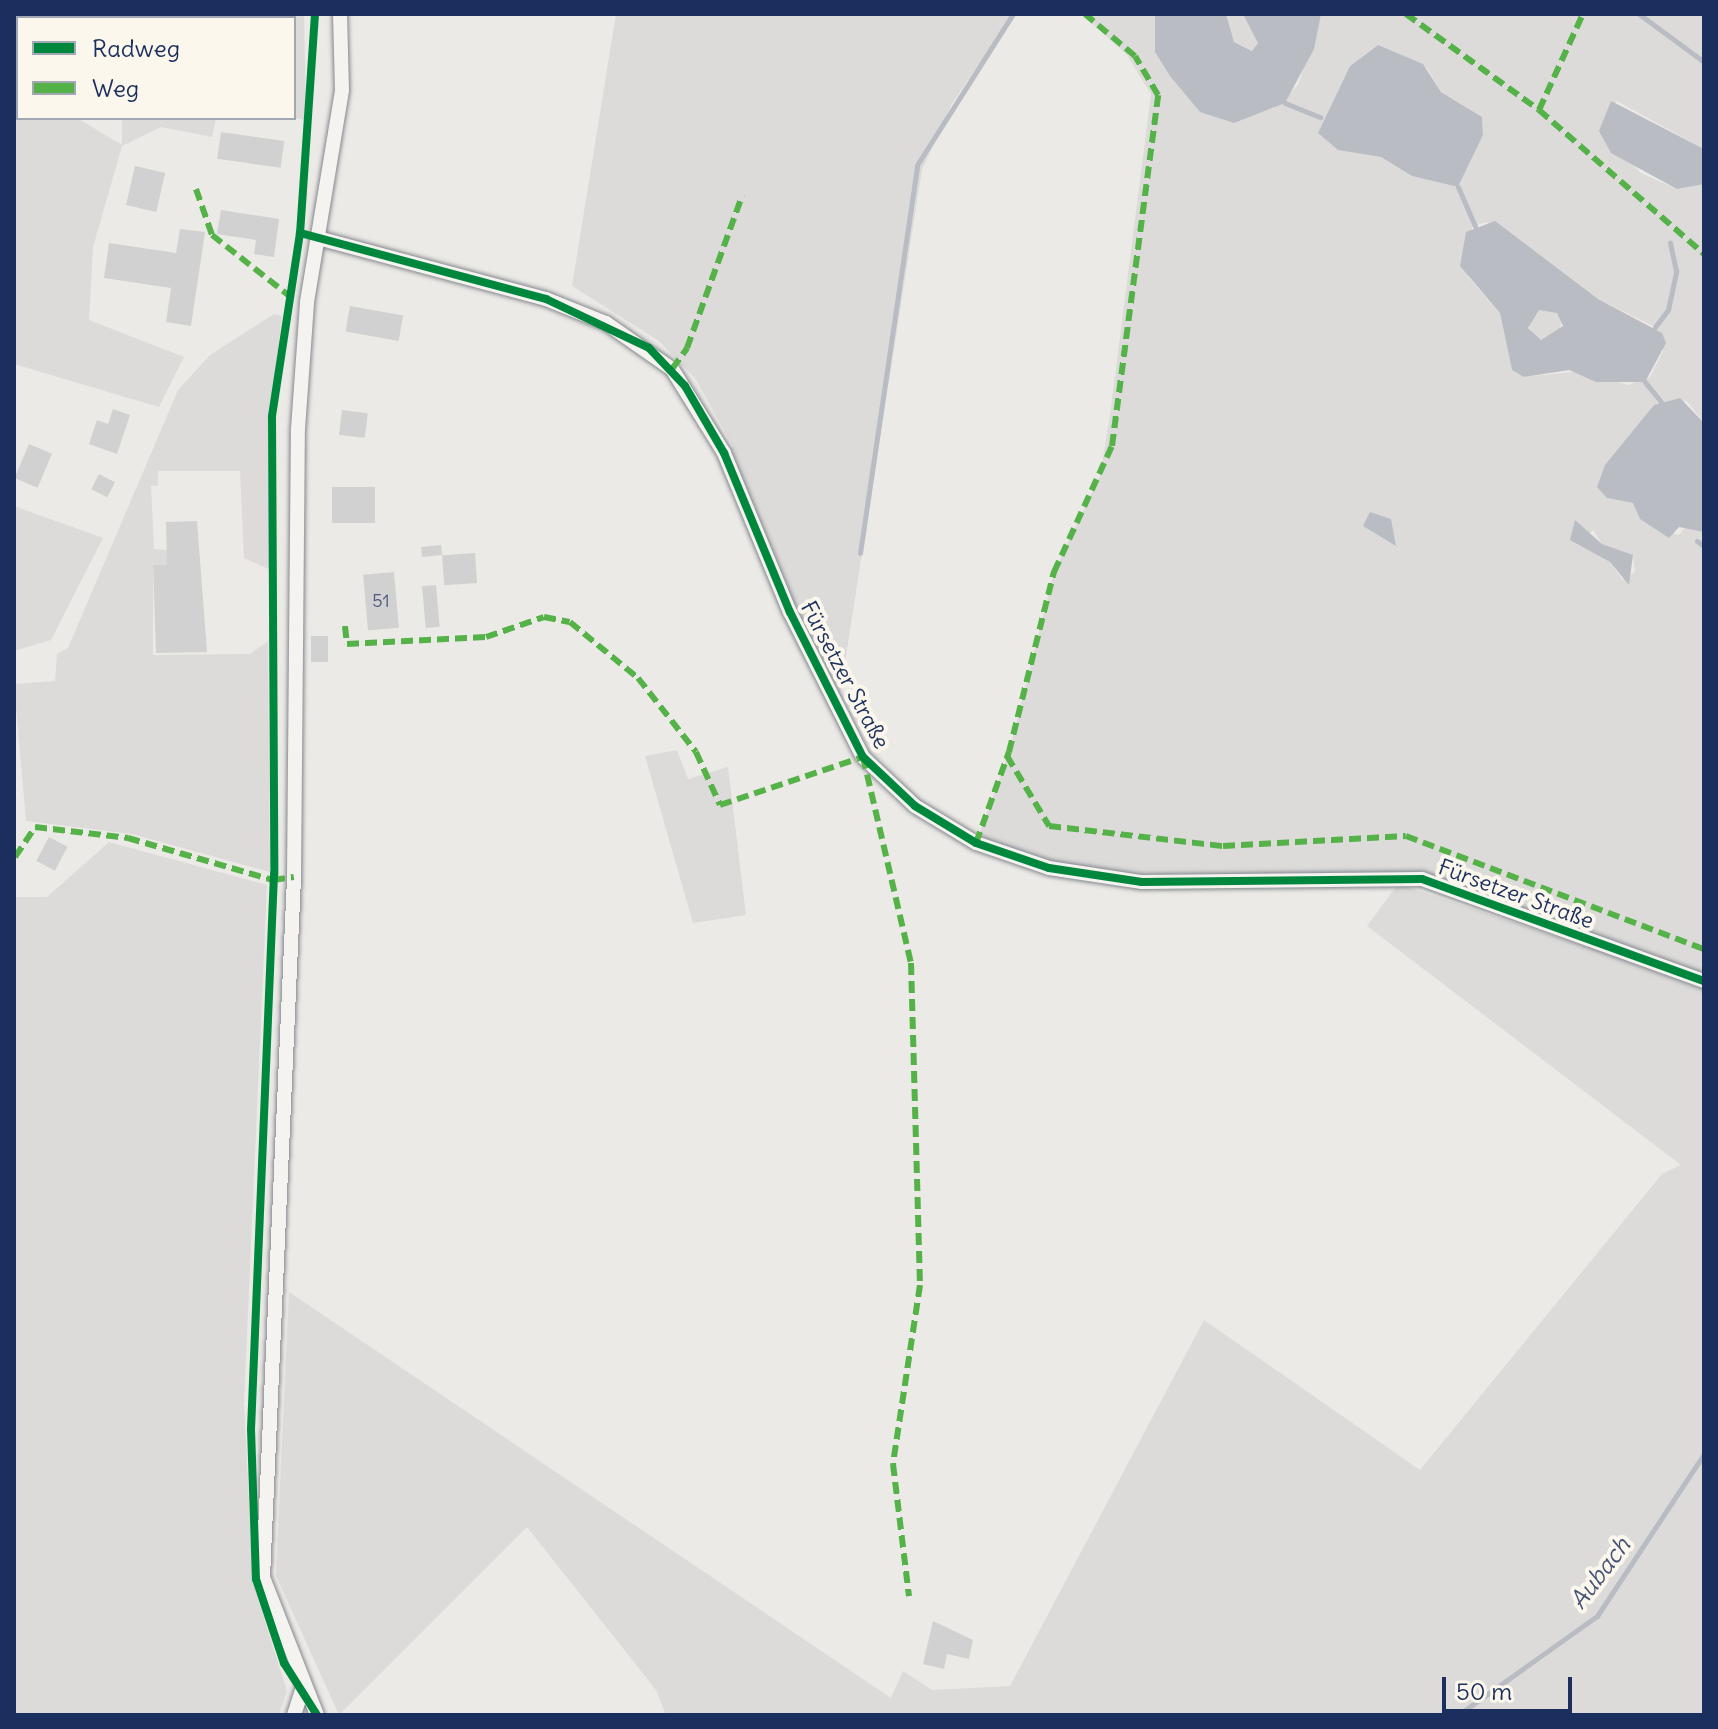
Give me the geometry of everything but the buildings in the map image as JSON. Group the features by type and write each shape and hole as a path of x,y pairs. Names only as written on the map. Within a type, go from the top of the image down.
{"street":[{"path":"317,1715 302,1690 263,1577 294,877 298,429 318,238 342,90 340,14"},
{"name":"Fürsetzer Straße","path":"318,238 546,299 606,323 672,369 724,453 790,612 863,757 915,806 976,843 1049,868 1142,882 1422,879 1704,981"},
{"path":"294,1715 302,1690"}],"shaded area":[{"path":"121,14 304,14 306,120 296,118 296,16"},
{"path":"616,14 1013,14 951,105 922,170 838,707 724,453 733,446 695,378 659,341 572,286"},
{"path":"1082,14 1155,14 1155,52 1181,89 1273,109 1298,85 1321,14 1704,14 1704,149 1617,101 1599,131 1641,173 1677,189 1704,184 1704,423 1687,401 1654,405 1614,461 1607,498 1633,503 1644,522 1665,531 1679,535 1686,526 1704,532 1704,981 1422,879 1142,882 1049,868 976,843 1009,752 1054,572 1100,476 1151,94 1127,55","holes":["1372,49 1427,68 1441,92 1482,117 1483,135 1458,187 1412,176 1381,157 1339,150 1318,133 1350,66","1486,222 1598,299 1655,327 1663,351 1650,377 1628,385 1581,371 1524,377 1512,370 1500,313 1468,277 1472,227","1593,530 1602,544 1633,556 1635,572 1623,580 1610,562 1579,544"]},
{"path":"1155,14 1226,14 1234,42 1252,51 1258,43 1244,16 1321,14 1314,49 1285,103 1234,123 1200,112 1170,76 1155,52"},
{"path":"1249,14 1258,43 1253,51 1234,42 1224,16"},
{"path":"1378,45 1423,64 1441,92 1482,117 1483,135 1458,187 1412,176 1381,157 1338,150 1318,133 1350,66"},
{"path":"14,80 16,120 80,120 122,145 122,120 216,120 212,137 161,127 122,146 93,247 89,320 184,357 159,407 14,364"},
{"path":"1611,101 1704,149 1704,184 1677,189 1611,153 1599,131"},
{"path":"1495,221 1598,299 1662,333 1666,343 1645,382 1596,382 1569,370 1524,377 1512,370 1500,313 1460,266 1466,232","holes":["1539,310 1557,313 1563,326 1541,340 1528,328"]},
{"path":"1545,308 1556,313 1561,324 1556,335 1545,340 1534,335 1529,324 1534,313"},
{"path":"274,314 282,316 269,425 271,570 244,558 240,471 158,471 158,486 151,486 154,549 167,550 167,565 153,565 153,655 250,654 268,641 270,872 132,834 26,821 14,684 55,681 57,654 68,648 178,390 210,355"},
{"path":"1680,398 1704,423 1704,532 1679,527 1669,538 1640,519 1633,503 1607,498 1597,487 1605,465 1654,405"},
{"path":"14,506 103,538 51,640 14,651"},
{"path":"1370,512 1391,519 1396,546 1363,526"},
{"path":"1575,520 1602,544 1633,555 1629,585 1610,562 1570,540"},
{"path":"677,750 688,779 728,767 746,915 693,923 645,756"},
{"path":"109,842 267,885 244,1403 253,1583 287,1691 279,1715 14,1715 14,897 47,897"},
{"path":"1398,884 1704,986 1704,1715 666,1715 656,1690 527,1527 339,1715 276,1576 289,1292 891,1698 903,1671 932,1690 1010,1686 1204,1320 1420,1470 1662,1174 1681,1165 1367,926"}],"waterway":[{"path":"860,553 917,165 1013,14"},
{"name":"Aubach","path":"1639,14 1704,62"},
{"path":"1285,103 1320,117"},
{"path":"1458,187 1475,226"},
{"path":"1655,327 1668,310 1676,271 1670,243"},
{"path":"1645,382 1661,402"},
{"path":"1697,541 1704,546"},
{"name":"Aubach","path":"1458,1715 1597,1616 1704,1454"}],"marked path":[{"path":"976,843 1009,752 1054,572 1112,446 1158,95 1135,56 1085,14"},
{"path":"1406,14 1539,110 1704,254"},
{"path":"1539,110 1583,14"},
{"path":"196,189 212,235 292,298"},
{"path":"672,369 687,348 742,196"},
{"path":"345,626 347,644 486,637 544,617 570,622 638,678 696,752 720,805 863,757 911,963 920,1285 893,1464 909,1596"},
{"path":"1007,756 1049,826 1223,846 1406,836 1704,949"},
{"path":"15,857 35,827 128,838 273,880 294,877"}],"cycle path":[{"path":"315,14 300,233 272,417 274,874 251,1429 256,1579 284,1663 317,1715"},
{"path":"300,233 546,299 649,348 685,386 724,453 790,612 863,757 915,806 976,843 1049,868 1142,882 1422,879 1704,981"}]}
